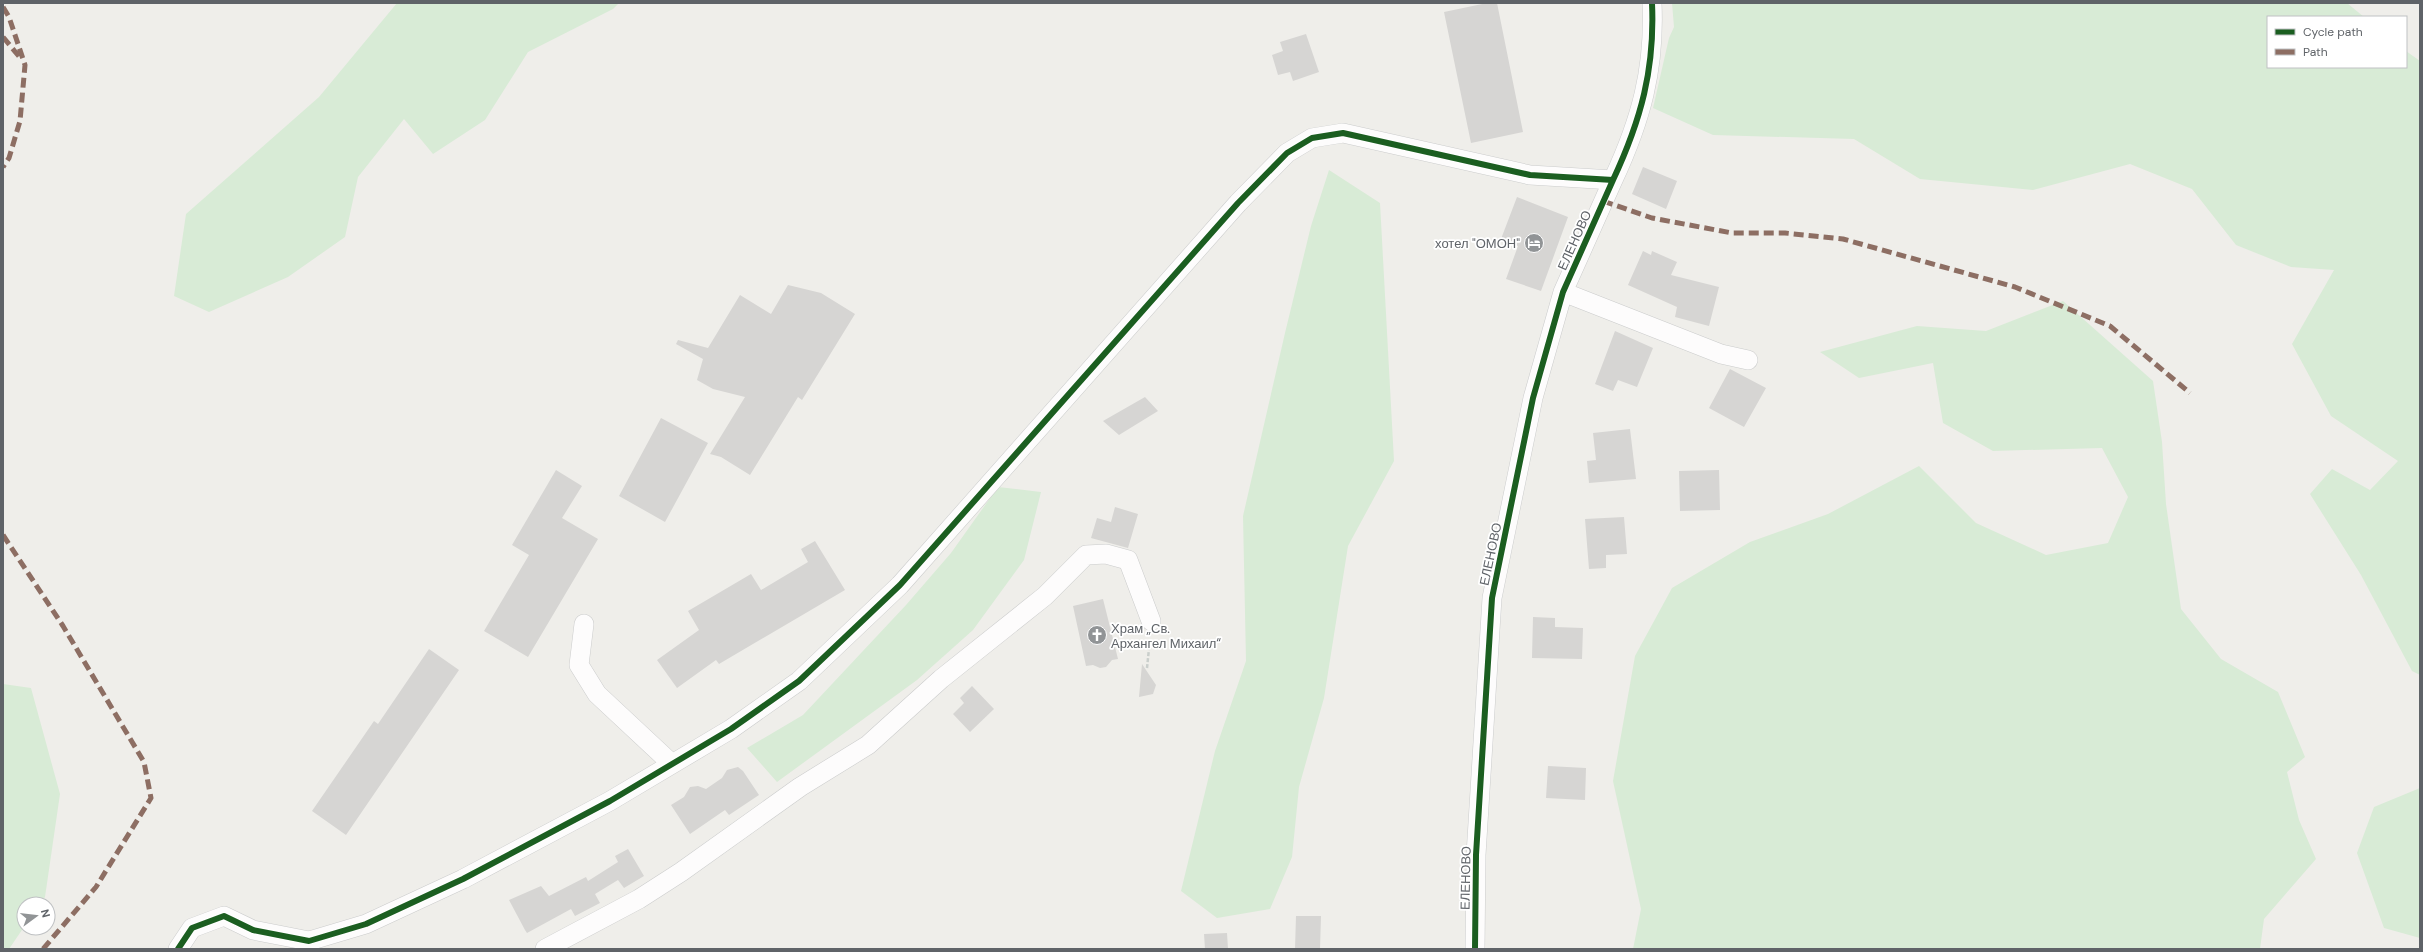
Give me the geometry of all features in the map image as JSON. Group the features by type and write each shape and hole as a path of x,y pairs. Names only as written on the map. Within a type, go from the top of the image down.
{"street":[{"name":"ЕЛЕНОВО","path":"1475,949 1476,855 1492,598 1533,398 1563,292 1632,139 1645,90 1654,38 1652,3"},
{"path":"178,949 192,928 224,916 253,930 310,941 366,924 463,879 610,801 730,729 799,681 900,585 1238,203 1287,152 1312,138 1343,133 1530,175 1613,180"},
{"path":"1563,292 1721,354 1748,360"},
{"path":"545,949 638,899 681,872 800,787 868,745 941,679 1045,596 1086,555 1106,554 1128,560 1151,621"},
{"path":"584,624 579,665 597,694 672,764"}],"path":[{"path":"1148,668 1151,621"}],"green space":[{"path":"397,3 619,3 613,9 528,52 485,120 433,154 404,119 358,177 345,237 288,277 209,312 174,296 186,214 319,97"},
{"path":"1672,3 2347,3 2363,16 2267,16 2267,68 2407,68 2407,52 2420,61 2420,675 2412,671 2361,575 2310,494 2332,469 2370,490 2398,461 2331,416 2292,344 2334,270 2291,267 2236,245 2192,189 2130,164 2033,190 1920,179 1854,139 1713,135 1653,108 1669,38 1674,27"},
{"path":"1329,170 1380,203 1394,461 1348,546 1324,698 1299,787 1292,857 1270,909 1217,918 1181,891 1215,751 1246,661 1243,516 1311,226"},
{"path":"2063,301 2153,381 2162,442 2166,504 2181,609 2221,659 2278,692 2305,757 2287,772 2299,820 2316,859 2264,919 2260,949 1633,949 1641,909 1613,781 1635,656 1672,588 1750,542 1828,514 1919,466 1976,523 2046,555 2108,543 2128,497 2102,448 1993,451 1943,423 1933,363 1859,378 1820,352 1917,326 1986,331"},
{"path":"998,487 1041,492 1024,560 973,630 917,680 777,782 747,748 803,715 906,605 951,553"},
{"path":"3,684 31,688 60,794 45,896 16,896 16,936 18,936 9,949 3,949"},
{"path":"2420,788 2420,938 2384,928 2357,853 2374,807"}],"building":[{"path":"1487,3 1497,3 1523,132 1471,143 1444,12"},
{"path":"1306,34 1319,72 1293,81 1290,72 1278,75 1272,55 1283,51 1280,42"},
{"path":"1643,167 1677,181 1666,209 1632,194"},
{"name":"хотел \"ОМОН\"","path":"1517,197 1568,217 1541,291 1506,279 1518,246 1501,239"},
{"path":"1643,251 1651,255 1652,251 1677,262 1671,275 1719,287 1709,326 1675,317 1677,307 1628,285"},
{"path":"788,285 821,293 855,314 802,400 798,397 750,475 721,457 710,454 745,397 713,389 697,380 703,359 676,344 678,340 708,348 740,295 771,314"},
{"path":"1615,331 1653,348 1637,387 1618,380 1613,391 1595,384"},
{"path":"1730,369 1766,388 1744,427 1709,408"},
{"path":"1145,397 1158,411 1119,435 1103,421"},
{"path":"661,418 708,443 665,522 619,496"},
{"path":"1630,429 1636,479 1589,483 1587,461 1596,460 1593,433"},
{"path":"556,470 582,486 562,518 598,539 528,657 484,631 529,555 512,545"},
{"path":"1719,470 1720,510 1680,511 1679,471"},
{"path":"1115,507 1138,514 1128,548 1091,538 1097,518 1111,522"},
{"path":"1624,517 1627,554 1606,555 1606,568 1589,569 1585,519"},
{"path":"815,541 845,590 719,664 716,660 677,688 657,660 699,630 688,611 751,574 761,590 808,562 801,549"},
{"path":"1103,599 1118,659 1112,660 1106,667 1100,668 1093,665 1086,666 1073,606"},
{"path":"1533,617 1555,618 1555,627 1583,628 1582,659 1532,658"},
{"path":"429,649 459,670 346,835 312,811 374,721 378,724"},
{"path":"1142,664 1156,685 1153,694 1139,697"},
{"path":"972,686 994,709 970,732 953,714 964,703 960,698"},
{"path":"1548,766 1586,768 1585,800 1546,798"},
{"path":"738,767 743,771 759,795 729,815 725,810 690,834 671,805 684,797 690,787 698,786 706,789 722,778 727,770"},
{"path":"628,849 644,876 624,888 618,880 595,894 600,903 575,916 571,909 527,933 509,900 541,886 549,896 586,877 588,881 618,862 615,856"},
{"path":"1296,916 1321,916 1320,949 1295,949"},
{"path":"1227,933 1228,949 1205,949 1204,934"}],"marked path":[{"path":"3,7 9,17 25,65 20,121 9,158 3,167"},
{"path":"3,37 22,60"},
{"path":"1603,201 1652,218 1732,233 1785,233 1843,239 2015,287 2110,326 2190,393"},
{"path":"3,535 63,626 144,762 151,798 96,887 43,949"}],"cycle path":[{"path":"178,949 192,928 224,916 253,930 309,941 366,924 463,879 610,801 731,729 799,681 900,585 1238,203 1287,153 1312,138 1343,133 1530,175 1613,180 1631,136 1644,94 1651,50 1652,3"},
{"path":"1475,949 1476,855 1492,598 1533,398 1563,292 1613,180"}],"place":[{"name":"хотел \"ОМОН\"","path":"1534,243"},
{"name":"Храм „Св. Архангел Михаил“","path":"1097,635"}]}
